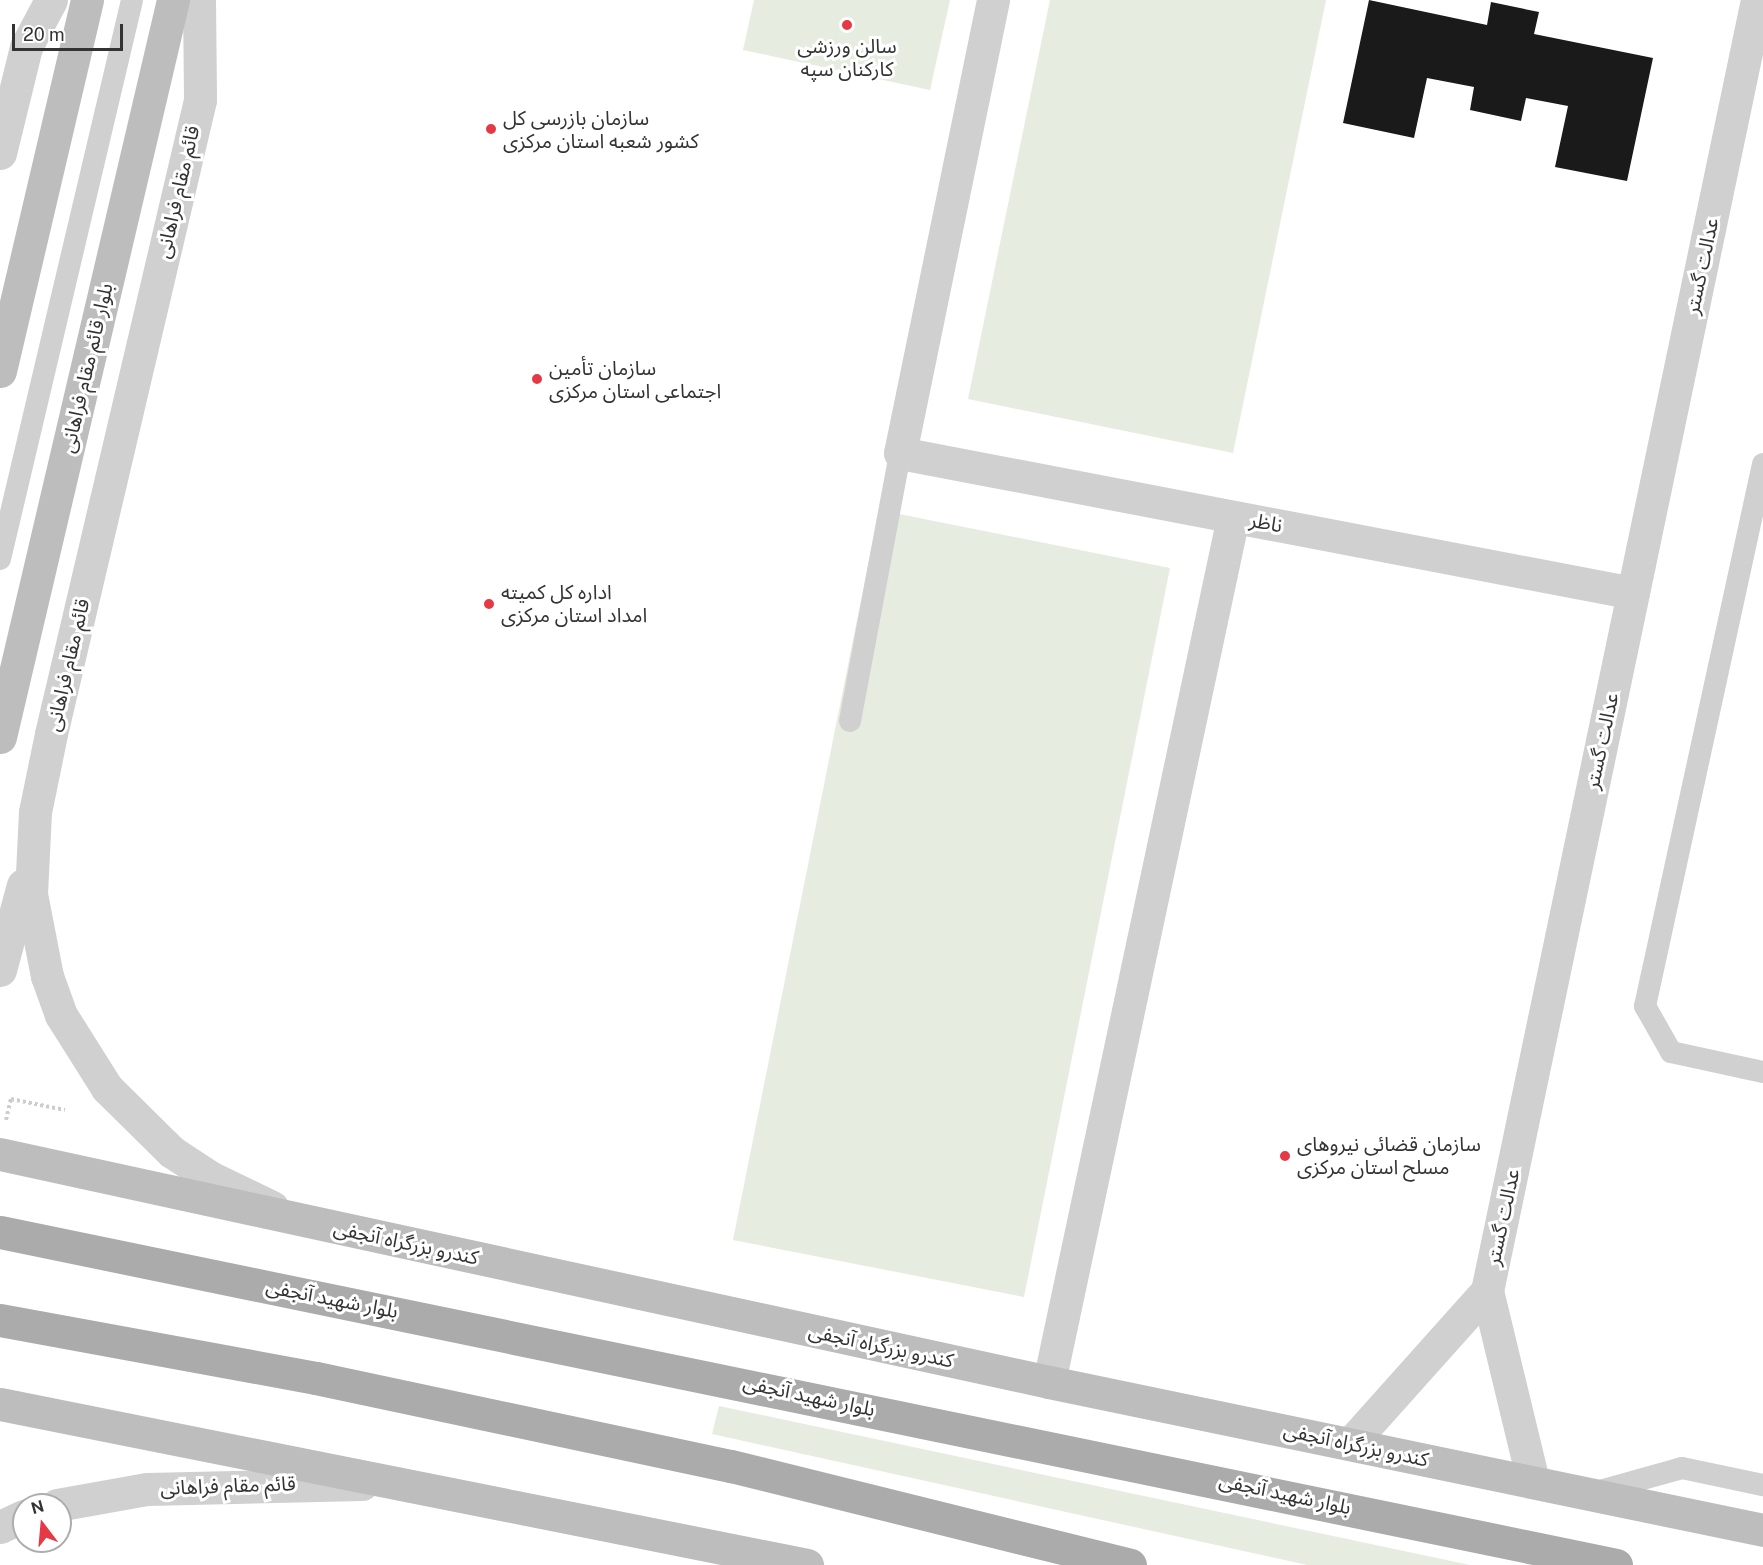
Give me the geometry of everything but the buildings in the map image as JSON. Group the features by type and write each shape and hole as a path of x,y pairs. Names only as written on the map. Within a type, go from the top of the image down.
{"main road":[{"path":"0,371 87,0"},
{"name":"بلوار قائم مقام فراهانی","path":"0,737 173,0"},
{"name":"کندرو بزرگراه آنجفی","path":"0,1154 1049,1382 1763,1530"},
{"name":"بلوار شهید آنجفی","path":"0,1232 1616,1565"},
{"path":"0,1320 316,1378 731,1466 1130,1565"},
{"path":"0,1404 807,1565"}],"street":[{"path":"0,153 26,47 51,0"},
{"name":"قائم مقام فراهانی","path":"199,0 200,100 51,734 31,853 31,894 46,976 81,1052 107,1088 172,1152 210,1177 299,1220"},
{"path":"900,453 993,0"},
{"name":"عدالت گستر","path":"1533,1481 1487,1291 1757,0"},
{"name":"ناظر","path":"900,453 1633,593"},
{"path":"1049,1382 1233,517"},
{"path":"0,970 31,853"},
{"path":"1350,1444 1487,1291"},
{"name":"قائم مقام فراهانی","path":"72,1501 103,1493 200,1485 401,1483"}],"lane":[{"path":"0,559 132,0"},
{"path":"850,721 900,453"},
{"path":"1763,465 1645,1006 1671,1052 1763,1072"},
{"path":"1591,1493 1682,1468 1763,1485"}],"path":[{"path":"11,1098 65,1110"}],"shaded area":[{"name":"سالن ورزشی کارکنان سپه","path":"754,0 950,0 930,90 743,50"},
{"path":"1050,0 1326,0 1233,453 968,399"},
{"path":"879,510 1170,568 1024,1297 733,1240"},
{"path":"719,1406 1470,1565 1307,1565 712,1434"}],"place":[{"name":"سالن ورزشی کارکنان سپه","path":"847,25"},
{"name":"سازمان بازرسی کل کشور شعبه استان مرکزی","path":"491,129"},
{"name":"سازمان تأمین اجتماعی استان مرکزی","path":"537,379"},
{"name":"اداره کل کمیته امداد استان مرکزی","path":"489,604"},
{"name":"سازمان قضائی نیروهای مسلح استان مرکزی","path":"1285,1156"}]}
